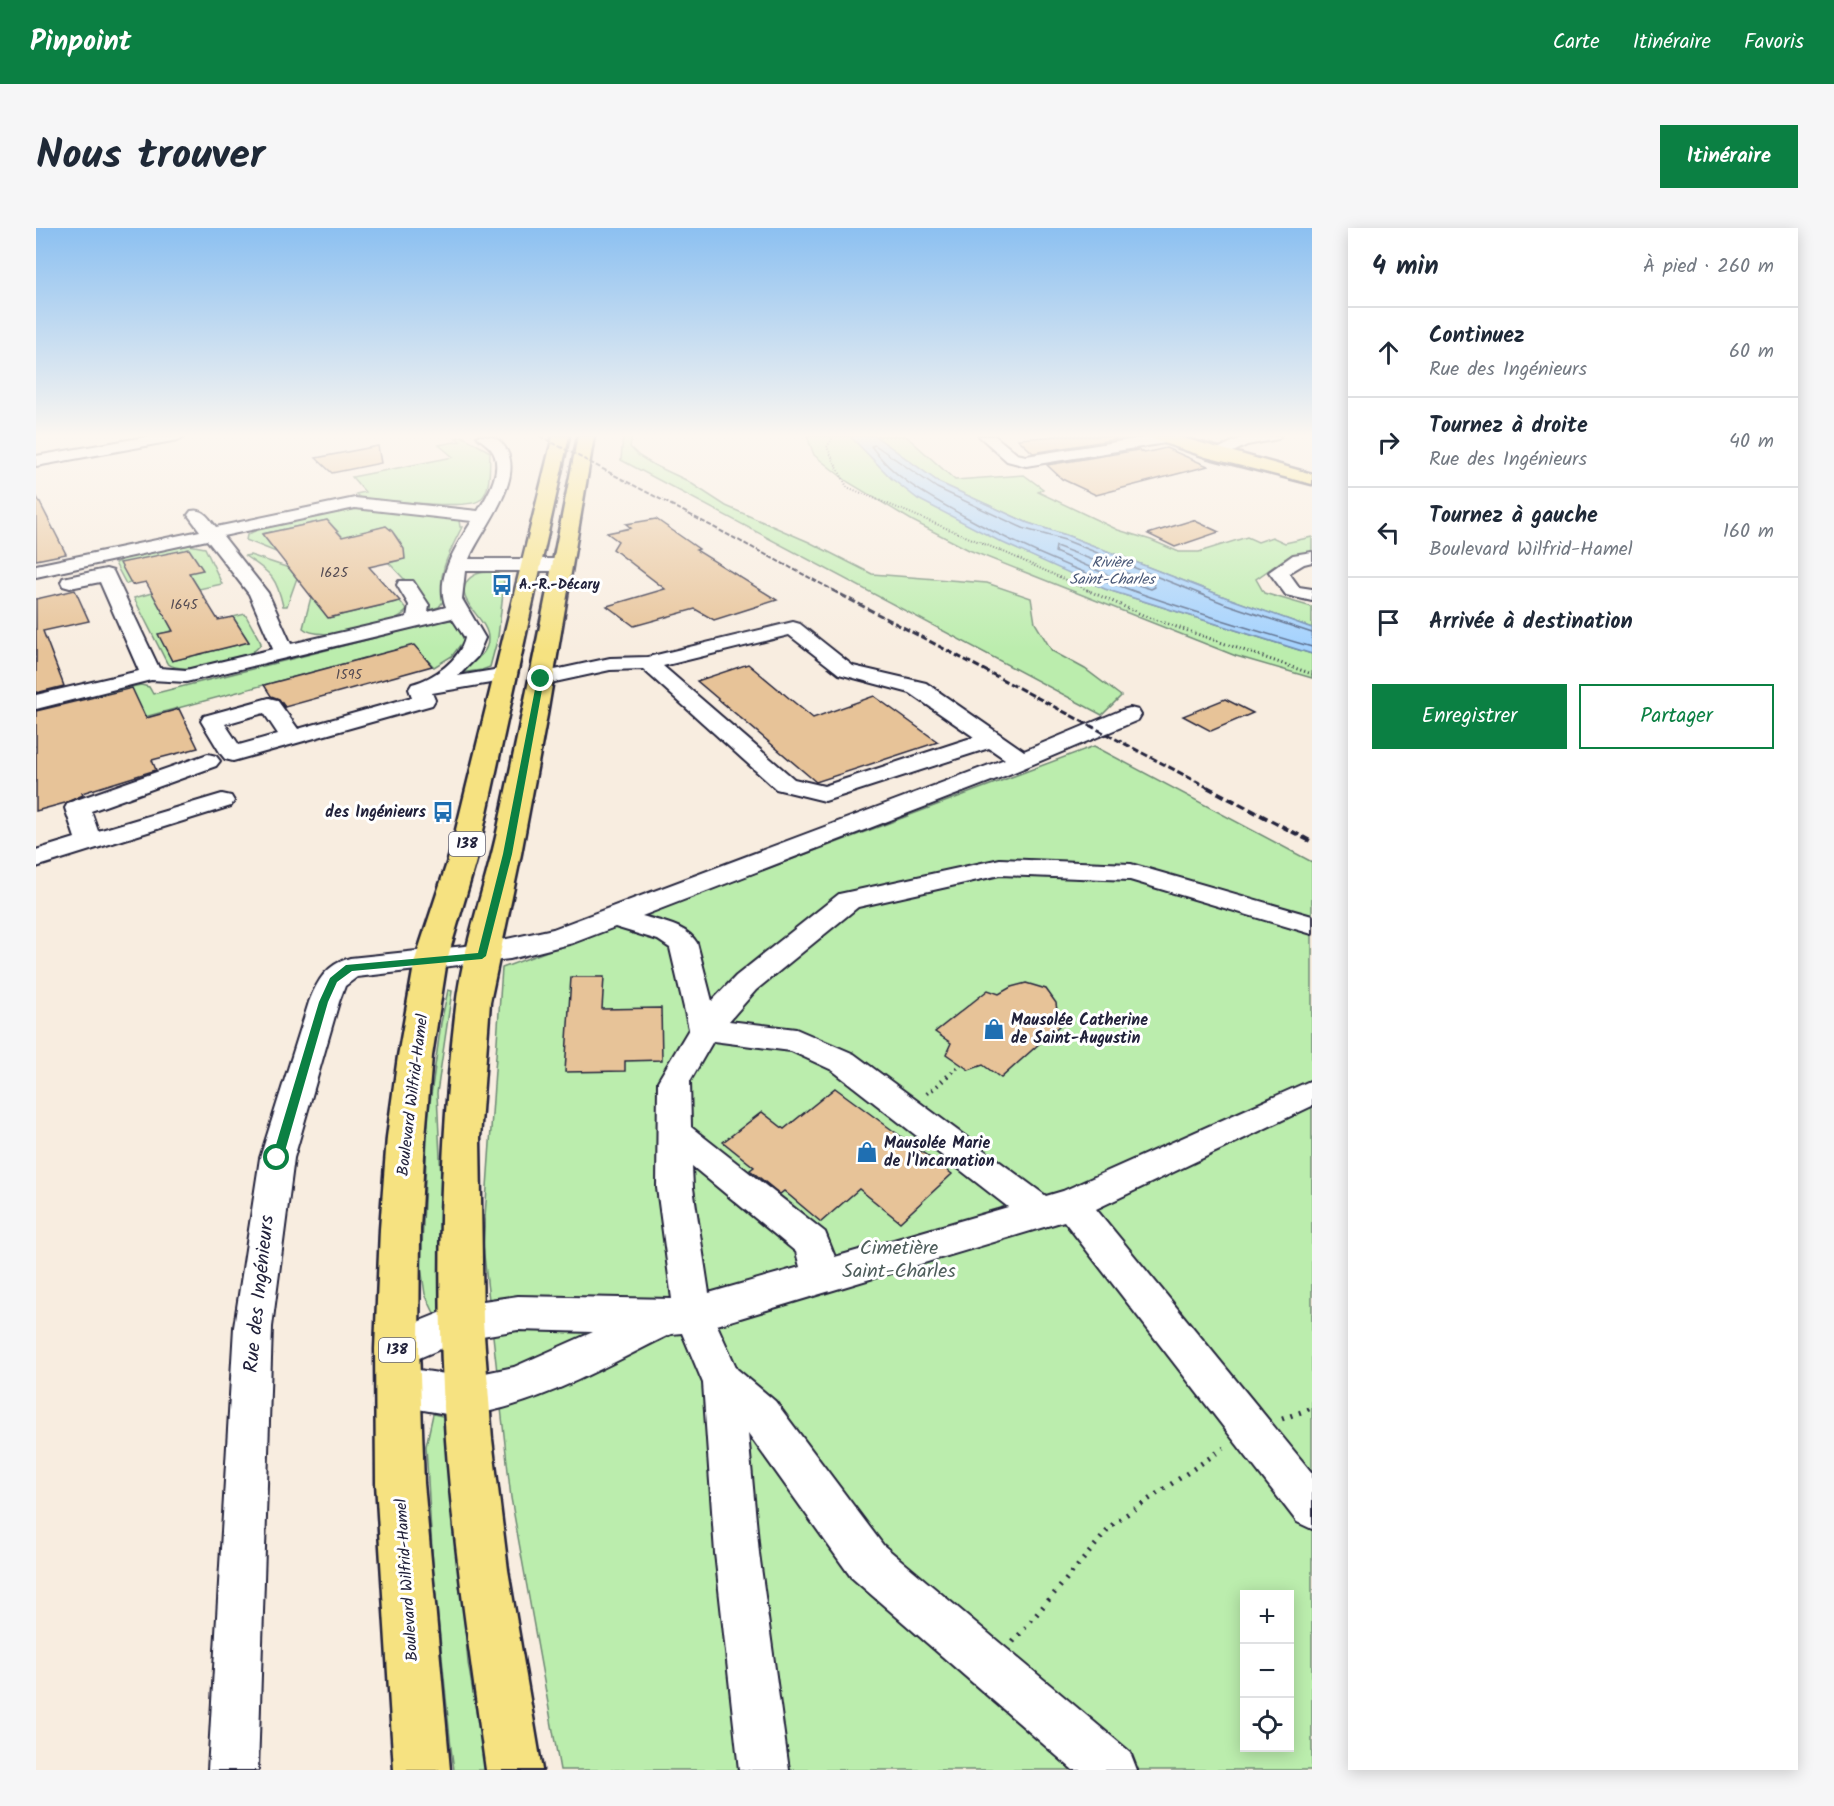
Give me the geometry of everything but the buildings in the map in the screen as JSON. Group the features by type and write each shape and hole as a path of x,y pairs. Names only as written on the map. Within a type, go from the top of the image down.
{"main road":[{"name":"Boulevard Wilfrid-Hamel","path":"422,1770 400,1483 398,1368 400,1229 406,1137 415,1056 431,960 464,854 544,508"},
{"name":"138","path":"513,1770 483,1570 466,1396 462,1322 461,1138 473,1002 507,854 572,508"}],"street":[{"path":"276,508 285,518"},
{"path":"36,590 103,566 142,541 171,535 212,534 247,519 285,518 326,508"},
{"path":"423,508 484,517"},
{"path":"89,842 77,808 222,757 424,700 426,688 467,656 475,644 475,638 453,601 452,591 458,565 489,508"},
{"path":"197,515 258,593 285,652"},
{"path":"90,540 151,674"},
{"path":"1312,557 1299,559 1278,572 1293,591 1312,595"},
{"path":"458,565 561,566"},
{"path":"36,571 103,566"},
{"path":"406,585 419,605 416,621"},
{"path":"36,702 151,674 186,676 459,610"},
{"path":"541,679 610,664 648,663 793,628 846,670 918,688 1022,759"},
{"path":"648,663 785,783 825,794 992,739"},
{"path":"426,688 506,674"},
{"path":"222,757 212,721 269,705 292,737"},
{"name":"Rue des Ingénieurs","path":"233,1770 253,1327 277,1158 324,1002 333,980 350,968 482,956 529,947 614,917 1130,715"},
{"path":"36,859 222,801"},
{"path":"1112,1770 867,1561 760,1415 723,1383 681,1316 675,1188 674,1081 704,1029 746,983 849,900 1000,867 1131,872 1312,925"},
{"path":"614,917 668,933 683,943 704,1029"},
{"path":"704,1029 796,1040 843,1062 908,1111 1057,1208 1250,1430 1312,1507"},
{"path":"398,1368 466,1396 517,1386 681,1316 1057,1208 1310,1096"},
{"path":"674,1132 813,1243 822,1277"},
{"path":"398,1368 462,1322 518,1313 681,1316"},
{"path":"723,1383 737,1553 764,1770"}],"path":[{"path":"897,508 1006,553 1145,616 1312,674"},
{"path":"908,1111 958,1067"},
{"path":"991,1667 1114,1523 1250,1430 1312,1408"}],"green space":[{"path":"362,508 459,520 460,527 462,527 443,572 441,582 444,600 439,607 426,611 419,595 389,563 404,559 404,554 399,541 386,526 344,538 327,520 262,534 276,552 246,540 247,535 262,527"},
{"path":"711,508 731,508 809,542 872,574 987,583 1031,598 1035,623 1052,651 1085,669 1121,696 1102,715"},
{"path":"891,508 948,508 1105,589 1312,654 1312,678 1236,656 969,550"},
{"path":"995,508 1072,508 1118,530 1179,552 1199,552 1247,537 1258,542 1272,537 1285,543 1312,537 1312,551 1283,560 1256,579 1264,593 1312,607 1312,628 1066,535 1028,523"},
{"path":"189,545 205,548 222,584 199,589 189,573 126,584 115,563 125,558"},
{"path":"250,555 289,568 297,578 287,606 283,606 278,588 271,576 245,556"},
{"path":"494,572 503,577 504,584 498,637 490,667 459,673 485,651 488,639 487,631 468,602 464,588 474,575"},
{"path":"152,593 173,631 159,634 172,661 249,642 233,617 245,614 261,643 255,650 232,661 202,668 175,667 167,663 134,598"},
{"path":"311,597 329,618 400,601 407,610 389,622 374,627 325,634 303,628"},
{"path":"453,620 457,623 464,640 452,656 434,667 413,645 36,746 63,706 63,701 141,685 149,687 153,694 441,621"},
{"name":"Cimetière Saint-Charles","path":"1094,746 1312,862 1312,1770 560,1770 511,1498 483,1246 502,968"},
{"path":"448,990 452,991 437,1093 444,1243 440,1315 435,1315 425,1294 421,1267 428,1117"},
{"path":"433,1414 447,1417 468,1663 486,1770 454,1770 433,1567 426,1446"}],"water":[{"name":"Rivière Saint-Charles","path":"935,508 995,508 1028,523 1066,535 1312,628 1312,654 1105,589 1003,543"}],"railway":[{"path":"677,508 835,591"},
{"path":"832,590 1209,788"},
{"path":"1207,787 1312,842"}],"place":[{"name":"A.-R.-Décary","path":"502,585"},
{"name":"des Ingénieurs","path":"443,812"},
{"name":"Mausolée Catherine de Saint-Augustin","path":"994,1029"},
{"name":"Mausolée Marie de l'Incarnation","path":"867,1152"}],"route":[{"path":"277,1158 324,1002 333,980 350,968 482,956 507,854 541,679"}]}
